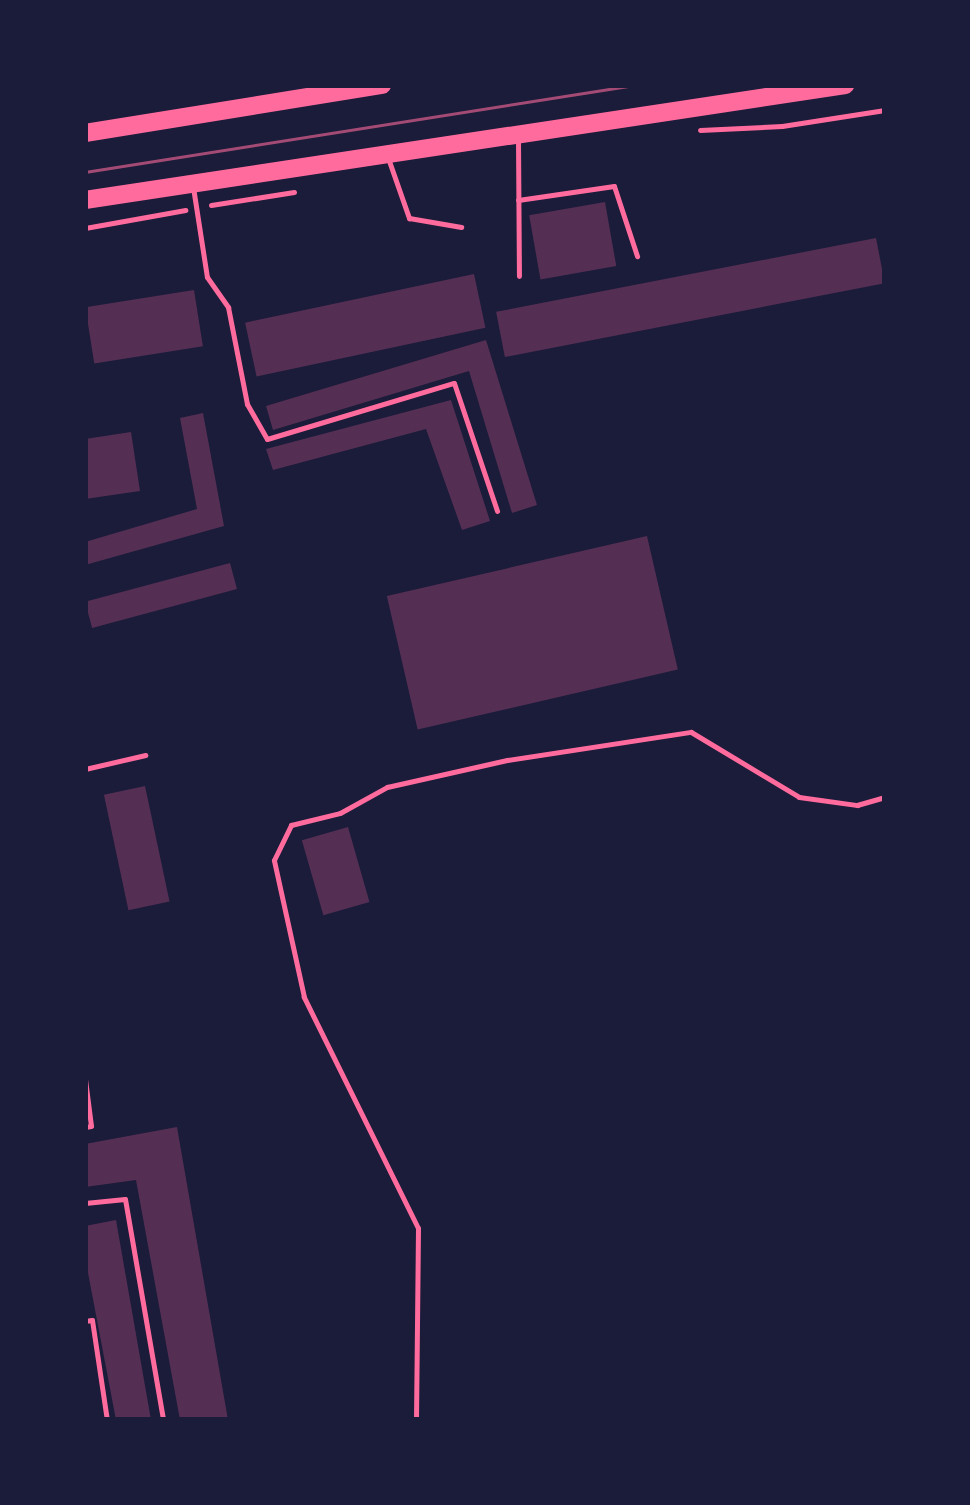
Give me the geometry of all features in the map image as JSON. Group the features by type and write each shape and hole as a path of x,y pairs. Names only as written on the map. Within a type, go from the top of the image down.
{"highway":[{"path":"85,133 382,85"},
{"path":"85,200 844,85"}],"lane":[{"path":"518,132 519,276"},
{"path":"387,152 408,218 461,226"},
{"path":"193,184 207,277 228,307 247,404 266,439 454,382 497,511"},
{"path":"518,200 614,186 637,256"},
{"path":"416,1420 418,1228 304,997 274,860 291,826 340,813 388,787 506,760 691,732 800,797 856,805 885,797"},
{"path":"85,769 145,756"},
{"path":"85,1203 125,1199 163,1420"}],"path":[{"path":"697,130 782,126 885,110"},
{"path":"85,228 313,189"},
{"path":"85,1079 91,1126 85,1128"},
{"path":"85,1321 92,1320 106,1420"}],"building":[{"path":"605,202 616,266 540,279 529,215"},
{"path":"876,238 885,283 505,357 496,312"},
{"path":"474,274 485,328 257,376 245,323"},
{"path":"194,290 203,346 94,364 85,307"},
{"path":"486,340 537,505 512,513 469,371 273,430 266,406"},
{"path":"451,400 490,521 462,530 426,429 273,470 266,449"},
{"path":"203,413 224,526 85,565 85,542 197,509 180,418"},
{"path":"131,432 140,491 85,499 85,439"},
{"path":"647,536 678,669 418,730 387,596"},
{"path":"230,563 237,589 92,628 85,602"},
{"path":"145,786 170,901 128,910 104,795"},
{"path":"348,827 369,902 323,915 302,840"},
{"path":"177,1127 228,1420 180,1420 136,1180 85,1187 85,1144"},
{"path":"116,1220 151,1420 116,1420 85,1257 85,1226"}],"tram line":[{"path":"85,172 634,85"}]}
